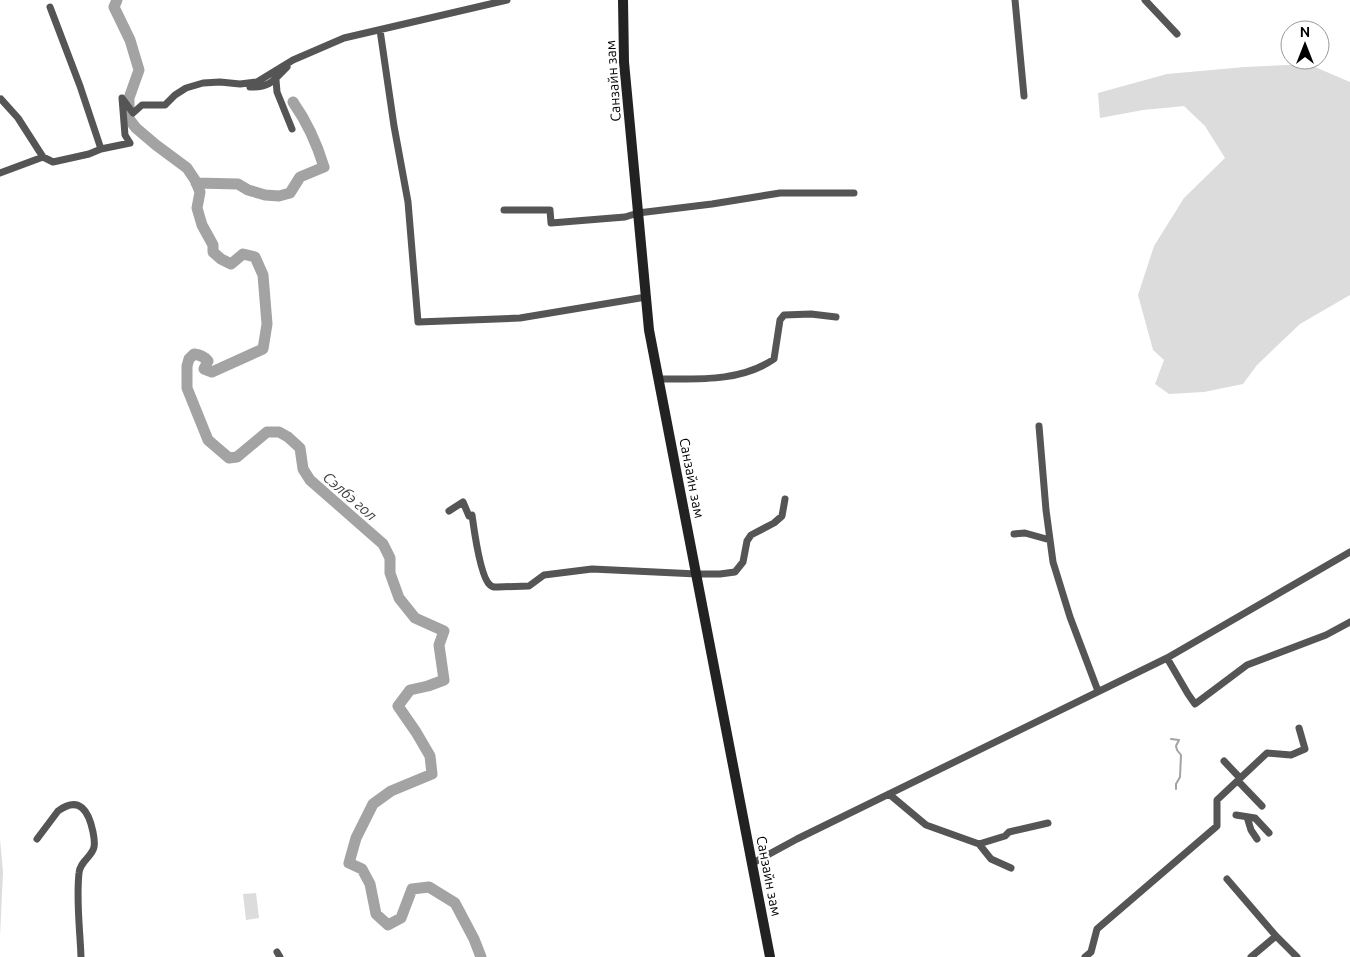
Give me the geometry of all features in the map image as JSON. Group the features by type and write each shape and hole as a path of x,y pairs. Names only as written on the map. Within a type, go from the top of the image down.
{"main road":[{"name":"Санзайн зам","path":"623,0 624,62 650,330 770,957"}],"street":[{"path":"240,84 257,82 293,60 344,38 507,0"},
{"path":"1016,0 1024,96"},
{"path":"1145,0 1177,34"},
{"path":"50,7 80,86 101,149"},
{"path":"380,30 394,126 408,202 418,322 520,318 646,297"},
{"path":"1,99 18,118 43,157 53,162 130,143 125,135 122,98 134,114 142,105 165,105 186,88 203,83 220,82 252,87 267,85 276,80 293,60"},
{"path":"276,80 277,92 292,129"},
{"path":"0,173 43,157"},
{"path":"504,210 550,210 551,223 625,217 638,213 780,193 854,193"},
{"path":"659,379 735,376 768,363 774,358 780,320 784,315 811,314 836,317"},
{"path":"1039,426 1046,510 1053,562 1070,618 1098,691"},
{"path":"449,511 463,502 469,516 472,515 474,535 489,584 493,587 529,586 544,575 592,569 697,574 735,572 742,562 751,535 774,523 782,516 785,499"},
{"path":"1014,534 1024,533 1050,540"},
{"path":"753,864 798,839 1166,658 1350,552"},
{"path":"1166,658 1195,704 1247,665 1326,635 1350,622"},
{"path":"1085,957 1091,952 1097,929 1217,826 1217,800 1239,779 1268,753 1291,755 1304,749 1299,728"},
{"path":"1224,760 1262,806"},
{"path":"889,794 926,825 979,844 991,860 1011,868"},
{"path":"37,839 63,807 73,804 79,805 86,812 91,824 95,845 93,851 82,864 79,873 81,957"},
{"path":"1236,816 1255,818 1269,833"},
{"path":"1247,817 1251,830 1257,838"},
{"path":"979,844 1005,836 1009,832 1048,823"},
{"path":"1228,879 1276,936 1297,957"},
{"path":"1251,957 1276,936"}],"shaded area":[{"path":"1280,65 1280,70 1322,70 1350,82 1350,295 1300,324 1257,365 1243,384 1204,392 1169,394 1155,384 1164,360 1153,350 1138,295 1154,246 1184,198 1225,158 1205,126 1184,106 1143,110 1100,118 1098,93 1167,74"},
{"path":"0,839 3,872 0,936"},
{"path":"256,893 259,918 246,920 243,894"}],"waterway":[{"name":"Сэлбэ гол","path":"117,0 114,7 130,40 139,70 129,98 129,119 136,128 156,145 187,168 195,180 200,192 197,208 202,225 213,245 213,252 231,264 243,254 255,257 263,275 267,324 263,349 212,372 204,369 208,361 200,355 194,354 189,359 187,366 187,388 208,440 229,458 237,457 267,432 279,432 288,437 300,448 303,469 310,480 383,544 390,558 390,573 399,598 415,618 444,631 439,645 444,680 410,690 398,706 430,756 432,774 391,791 373,804 356,838 349,863 362,869 370,884 376,914 388,925 401,918 412,889 429,887 455,903 474,939 481,957"},
{"path":"196,183 238,184 248,190 265,195 279,196 290,193 300,177 324,167 311,133 293,102"},
{"path":"1171,739 1179,740 1176,746 1181,755 1180,777 1176,784 1176,789"}]}
